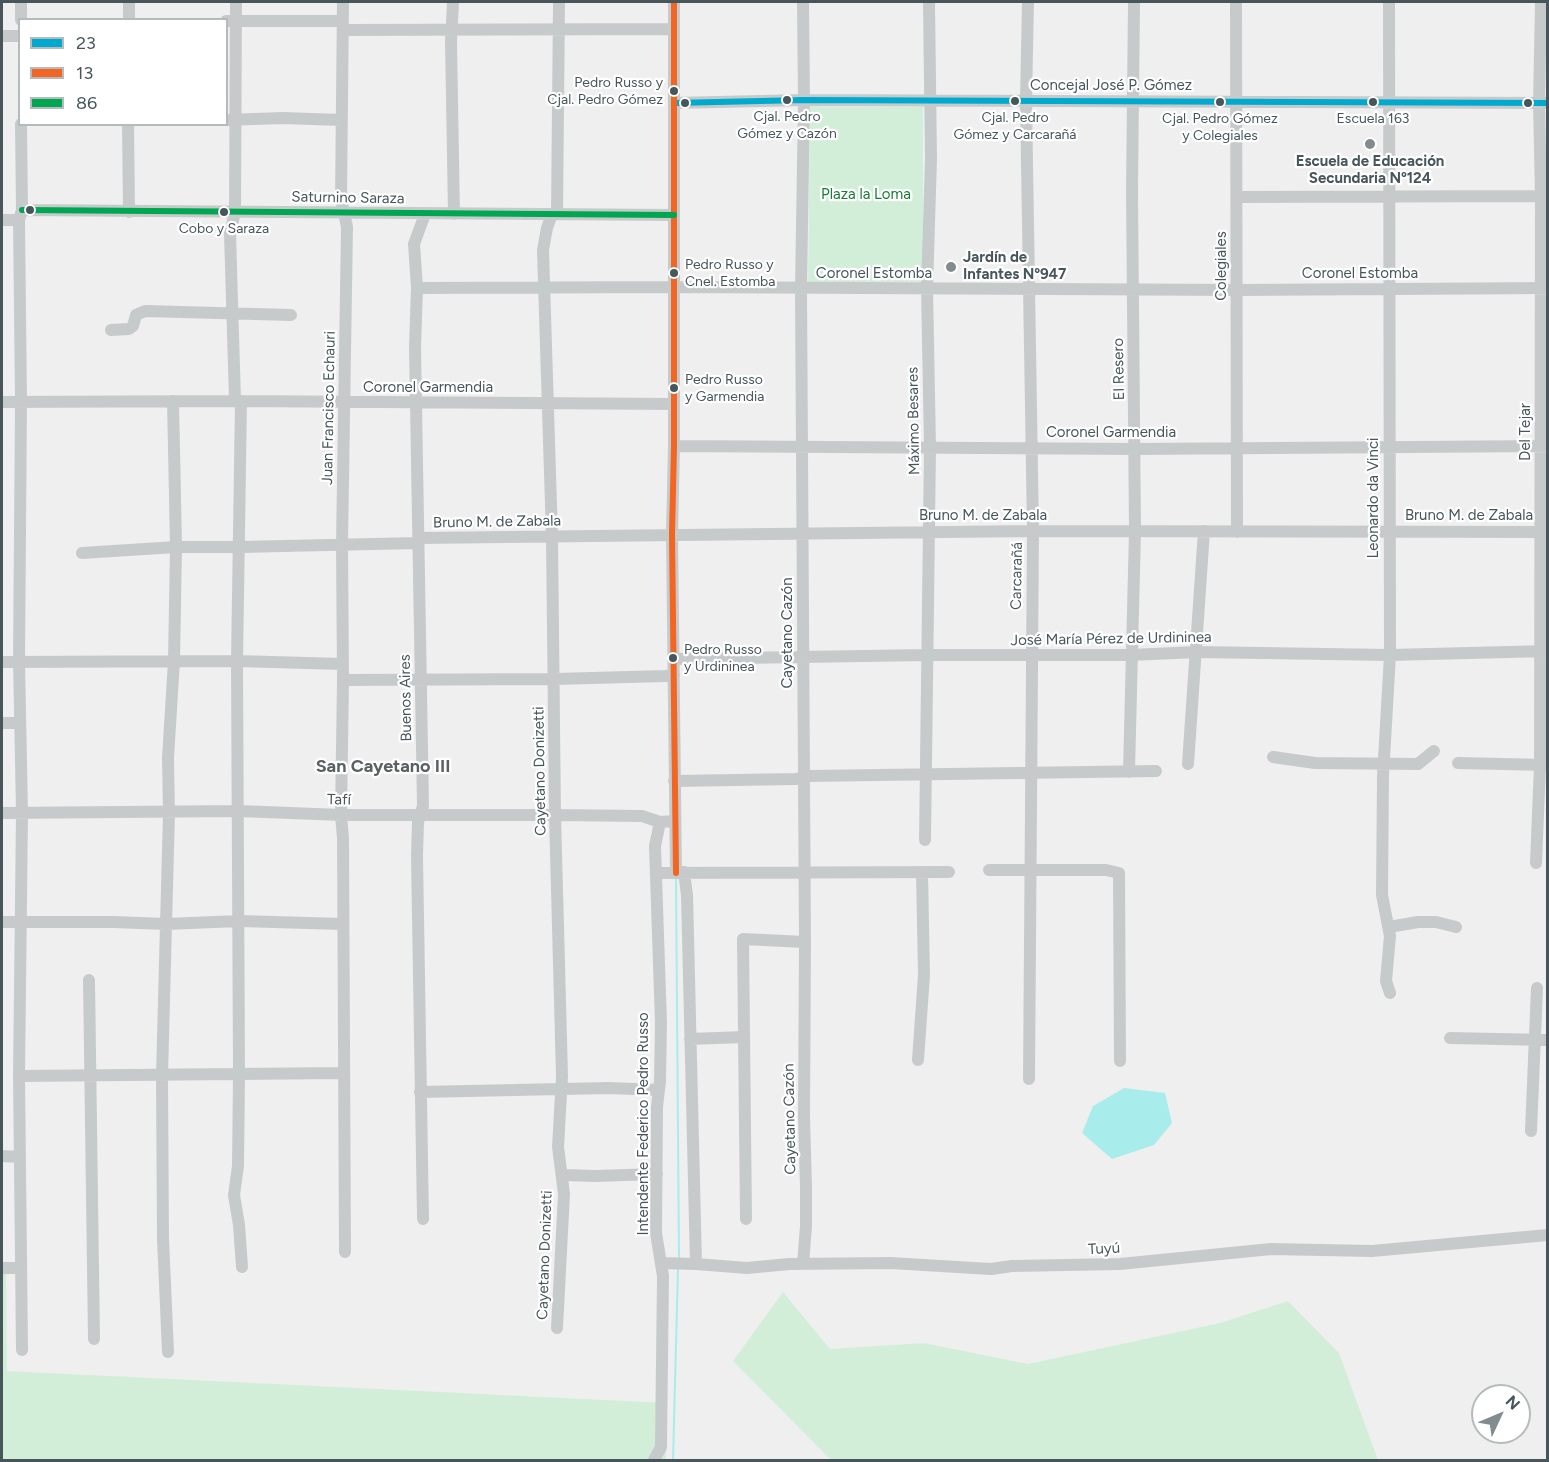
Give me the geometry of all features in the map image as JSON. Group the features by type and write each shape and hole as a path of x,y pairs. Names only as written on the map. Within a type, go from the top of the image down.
{"street":[{"path":"21,2 21,18"},
{"path":"129,2 129,18"},
{"path":"236,2 231,21 231,120 235,212 231,233 232,313 238,401 240,547 237,661 239,1074 238,1166 234,1195 242,1267"},
{"name":"Juan Francisco Echauri","path":"343,2 341,199 347,227 341,815 345,1252"},
{"path":"453,2 454,214"},
{"name":"Cayetano Donizetti","path":"557,1328 564,1194 558,1147 562,1089 555,815 552,537 543,250 547,228 555,214 559,2"},
{"path":"674,2 675,287 672,534 674,781 680,872 687,895 690,1039 678,1263"},
{"name":"Cayetano Cazón","path":"803,2 801,289 806,1226 803,1264"},
{"name":"Máximo Besares","path":"925,840 924,774 930,447 927,288 931,101 929,2"},
{"name":"Carcarañá","path":"1028,2 1026,101 1033,531 1029,1079"},
{"name":"El Resero","path":"1129,772 1135,531 1134,2"},
{"name":"Colegiales","path":"1236,2 1237,531"},
{"name":"Leonardo da Vinci","path":"1389,2 1390,655 1384,764 1382,895 1389,927 1386,981 1390,993"},
{"name":"Del Tejar","path":"1536,863 1544,765 1544,288 1541,196 1543,6"},
{"path":"231,21 452,31 673,29"},
{"path":"2,36 18,36"},
{"name":"Concejal José P. Gómez","path":"674,103 804,100 1543,103"},
{"path":"231,120 283,118 341,120"},
{"path":"21,126 19,662 22,812 19,1076 22,1350"},
{"path":"128,126 129,212"},
{"path":"1237,197 1541,196"},
{"name":"Saturnino Saraza","path":"2,220 20,215 129,212 674,215"},
{"name":"Buenos Aires","path":"423,1219 417,855 423,806 415,347 417,288 414,244 425,214"},
{"name":"Coronel Estomba","path":"417,288 1237,290 1544,288"},
{"path":"111,330 129,329 133,326 136,315 145,310 291,315"},
{"path":"168,1352 163,1239 162,1075 169,813 168,758 174,661 176,547 172,401"},
{"name":"Coronel Garmendia","path":"2,402 674,404"},
{"name":"Coronel Garmendia","path":"674,446 1237,448 1544,446"},
{"name":"Bruno M. de Zabala","path":"82,553 176,547 672,534 1033,531 1544,532"},
{"path":"1188,764 1204,531"},
{"name":"José María Pérez de Urdininea","path":"674,659 1131,655 1197,652 1390,655 1543,651"},
{"path":"2,662 237,661 343,664"},
{"path":"343,680 554,679 674,675"},
{"path":"2,723 20,723"},
{"path":"1273,757 1315,763 1418,764 1434,751"},
{"path":"1458,763 1544,765"},
{"path":"674,781 924,774 1156,771"},
{"name":"Tafí","path":"2,813 239,811 420,816 642,816 660,822 675,821"},
{"name":"Intendente Federico Pedro Russo","path":"654,1461 661,1447 663,1276 678,1263 656,1233 661,1023 655,846 660,822"},
{"path":"989,870 1106,870 1119,873 1120,1061"},
{"path":"657,873 949,872"},
{"path":"918,1060 924,975 922,873"},
{"path":"2,922 166,924 239,921 343,924"},
{"path":"1389,927 1418,922 1436,922 1456,927"},
{"path":"746,1220 743,939 805,942"},
{"path":"89,980 94,1339"},
{"path":"1531,1131 1541,1039 1536,988"},
{"path":"690,1039 744,1037"},
{"path":"1450,1038 1541,1039"},
{"path":"19,1076 344,1073"},
{"path":"420,1092 609,1088 659,1090"},
{"path":"2,1156 20,1156"},
{"path":"562,1175 657,1174"},
{"name":"Tuyú","path":"678,1263 747,1268 803,1264 890,1263 991,1269 1012,1266 1120,1264 1271,1249 1372,1251 1548,1235"},
{"path":"2,1268 21,1268"}],"green space":[{"name":"Plaza la Loma","path":"810,107 923,107 923,282 808,283"},
{"path":"2,1273 6,1273 7,1371 667,1403 666,1460 2,1460"},
{"path":"783,1292 830,1349 924,1343 1028,1364 1220,1323 1288,1301 1339,1353 1378,1460 831,1460 733,1361"}],"water":[{"path":"1124,1088 1165,1093 1172,1123 1154,1145 1112,1159 1082,1133 1093,1106"}],"waterway":[{"path":"676,879 679,1260"},
{"path":"673,1460 678,1269"}],"transit line":[{"name":"13","path":"674,2 672,534 676,873"},
{"name":"23","path":"674,103 804,100 1548,103"},
{"name":"86","path":"22,210 674,215"}],"place":[{"name":"Pedro Russo y Cjal. Pedro Gómez","path":"674,91"},
{"name":"Cjal. Pedro Gómez y Cazón","path":"787,100"},
{"name":"Cjal. Pedro Gómez y Carcarañá","path":"1015,101"},
{"name":"Cjal. Pedro Gómez y Colegiales","path":"1220,102"},
{"name":"Escuela 163","path":"1373,102"},
{"name":"Escuela de Educación Secundaria Nº124","path":"1370,144"},
{"name":"Cobo y Saraza","path":"224,212"},
{"name":"Jardín de Infantes Nº947","path":"951,267"},
{"name":"Pedro Russo y Cnel. Estomba","path":"674,273"},
{"name":"Pedro Russo y Garmendia","path":"674,388"},
{"name":"Pedro Russo y Urdininea","path":"673,658"}],"district":[{"name":"San Cayetano III","path":"383,767"}]}
